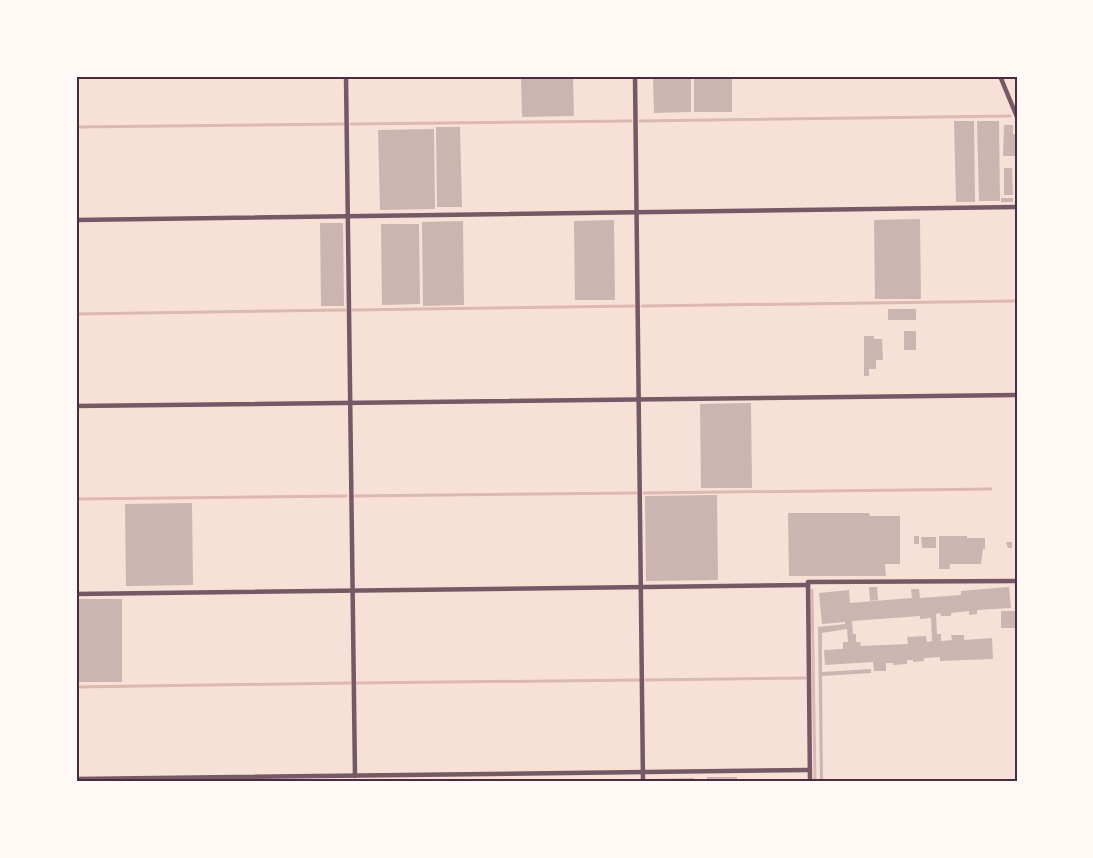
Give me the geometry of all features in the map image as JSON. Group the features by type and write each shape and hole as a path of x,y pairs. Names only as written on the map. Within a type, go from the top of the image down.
{"street":[{"path":"346,76 355,776"},
{"path":"635,76 643,782"},
{"path":"1000,76 1017,117"},
{"path":"76,220 1017,207"},
{"path":"76,406 1017,395"},
{"path":"76,594 808,585 808,582 1017,581"},
{"path":"808,585 810,782"},
{"path":"76,779 355,776 364,779 809,770"}],"building":[{"path":"521,76 573,76 574,116 522,117"},
{"path":"653,76 691,76 691,112 654,113"},
{"path":"694,76 732,76 732,112 694,112"},
{"path":"954,121 974,121 975,202 956,202"},
{"path":"977,121 999,121 1000,201 979,201"},
{"path":"1004,125 1013,125 1015,156 1003,156"},
{"path":"436,127 460,127 462,207 437,207"},
{"path":"434,129 435,209 380,210 378,130"},
{"path":"1004,168 1012,168 1013,195 1004,195"},
{"path":"1001,198 1013,198 1013,202 1001,202"},
{"path":"920,219 921,299 875,299 874,220"},
{"path":"614,220 615,300 575,300 574,221"},
{"path":"463,221 464,305 423,306 422,222"},
{"path":"320,223 343,223 344,306 321,306"},
{"path":"381,224 419,224 420,304 382,305"},
{"path":"888,309 916,309 916,320 888,320"},
{"path":"904,331 916,331 916,350 904,350"},
{"path":"864,336 874,336 874,339 882,339 883,360 876,360 876,369 869,369 869,376 864,376"},
{"path":"751,403 752,488 701,488 700,404"},
{"path":"717,495 718,580 646,581 645,496"},
{"path":"192,503 193,585 126,586 125,504"},
{"path":"788,513 869,513 870,516 900,516 900,564 885,564 886,576 789,576"},
{"path":"914,536 919,536 919,544 914,544"},
{"path":"939,536 985,538 985,549 983,549 981,564 950,564 950,569 939,569"},
{"path":"921,537 936,537 936,548 922,548"},
{"path":"1006,542 1012,542 1012,548 1008,548"},
{"path":"869,587 877,587 878,600 870,601"},
{"path":"1009,587 1011,608 977,610 977,614 969,615 969,611 951,613 951,616 941,616 940,613 936,614 937,634 941,634 941,641 952,640 951,635 964,635 964,640 992,638 993,659 940,661 940,657 924,658 924,661 913,662 913,660 907,660 907,664 893,665 893,663 886,663 886,671 874,671 873,662 825,665 824,650 843,649 843,642 848,642 847,629 822,633 822,672 871,669 871,673 822,676 823,782 820,782 818,627 845,624 845,622 822,624 819,593 849,590 850,603 912,598 911,589 919,589 920,598 961,595 961,591","holes":["920,616 920,619 931,618 932,641 927,642 926,636 907,637 908,644 861,646 860,642 856,642 856,634 853,634 852,621"]},
{"path":"76,599 122,599 122,682 76,682"},
{"path":"1001,611 1017,611 1017,628 1001,628"},
{"path":"707,777 737,777 737,782 707,782"},
{"path":"694,778 694,782 648,782 648,779"}],"waterway":[{"path":"640,121 1010,116"},
{"path":"351,124 631,121"},
{"path":"76,127 343,124"},
{"path":"642,306 1017,301"},
{"path":"353,310 634,306"},
{"path":"76,314 345,310"},
{"path":"644,493 991,489"},
{"path":"355,496 636,493"},
{"path":"76,499 346,496"},
{"path":"812,590 815,782"},
{"path":"646,680 805,678"},
{"path":"357,683 639,680"},
{"path":"76,687 350,683"}]}
